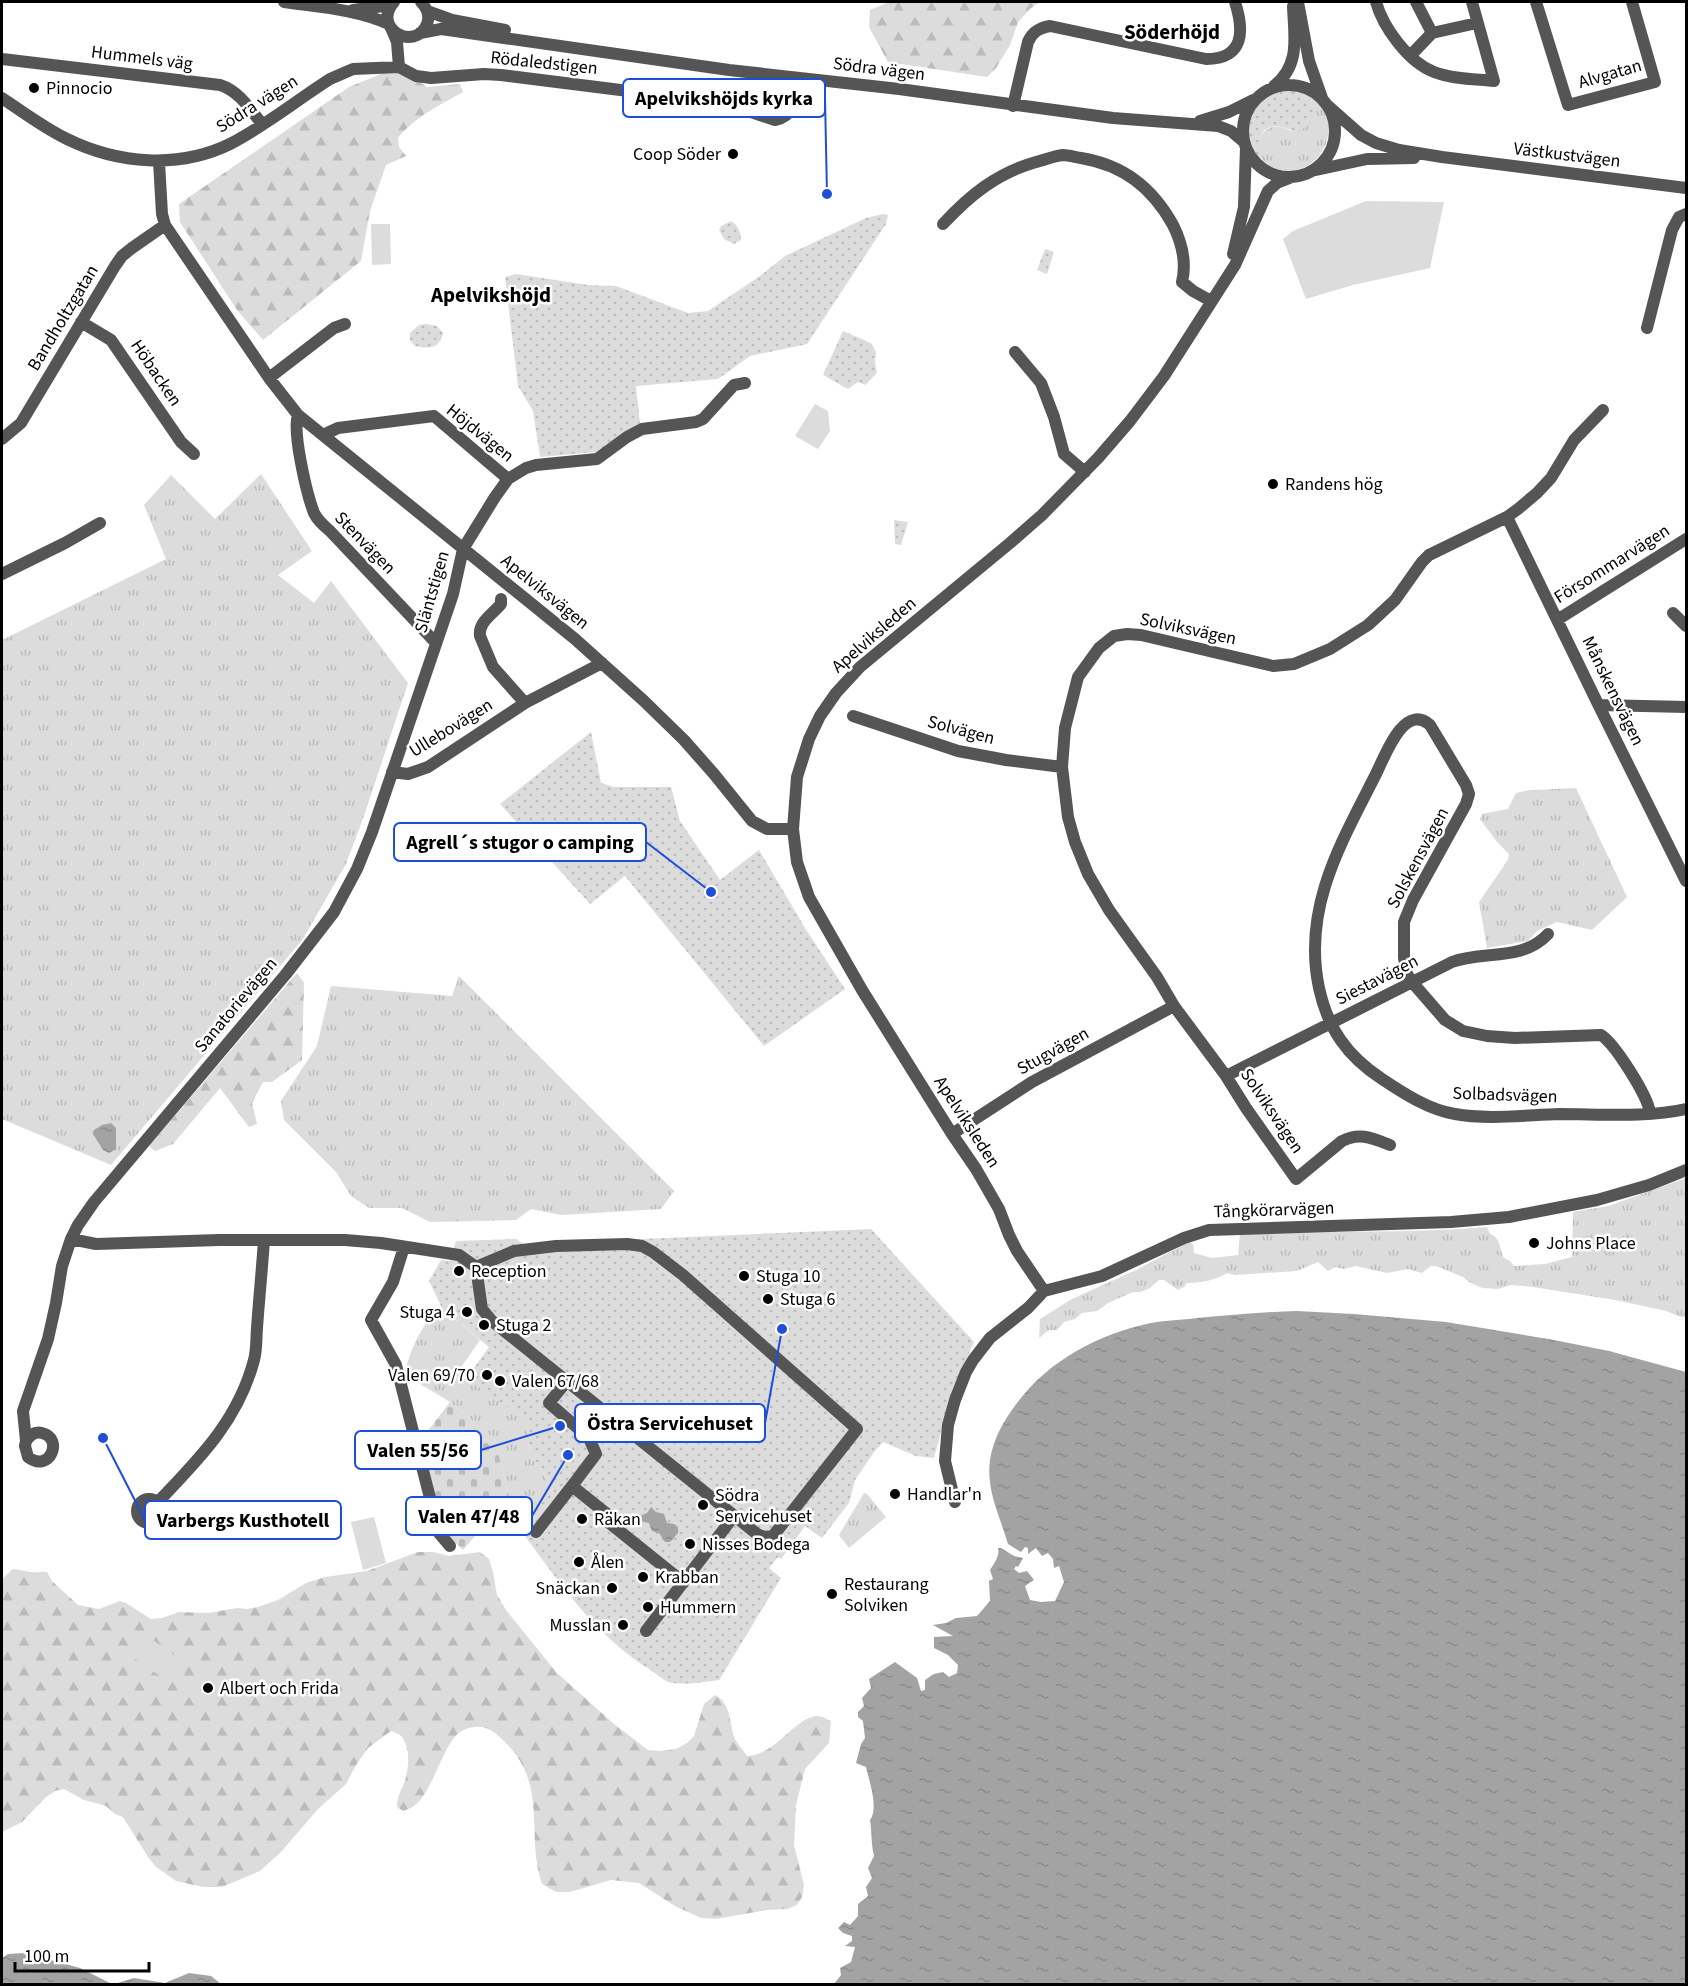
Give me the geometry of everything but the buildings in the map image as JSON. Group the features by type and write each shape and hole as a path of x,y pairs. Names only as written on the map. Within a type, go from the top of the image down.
{"street":[{"path":"284,2 343,11 392,3 387,17 397,42 399,67"},
{"path":"1013,106 1028,42 1031,35 1040,28 1050,26 1216,59 1235,49 1241,36 1240,18 1235,2"},
{"path":"1265,92 1280,86 1299,87 1311,91 1325,104 1333,120 1334,140 1326,158 1311,171 1292,177 1279,176 1262,168 1255,162 1245,144 1243,130 1252,104 1265,92 1284,77 1293,60 1293,2"},
{"name":"Västkustvägen","path":"1298,2 1309,61 1325,104 1354,130 1376,143 1442,158 1686,188"},
{"path":"1376,2 1386,27 1416,62 1431,71 1449,76 1494,81 1472,2"},
{"path":"1416,2 1432,33"},
{"name":"Alvgatan","path":"1536,2 1568,105 1655,82 1632,2"},
{"path":"399,67 427,23 424,7"},
{"name":"Södra vägen","path":"424,7 452,20 532,34 579,48"},
{"name":"Södra vägen","path":"343,11 370,17 402,36 410,37 441,29 684,64 899,89 1013,106 1225,128 1245,144"},
{"path":"1410,56 1432,33 1477,23"},
{"name":"Hummels väg","path":"2,59 231,88 262,124"},
{"name":"Södra vägen","path":"2,98 50,130 84,147 137,160 159,162 181,160 231,143 343,72 364,67 399,67"},
{"name":"Rödaledstigen","path":"399,67 423,77 484,74 678,96 724,103 775,120 792,111 798,94 800,78"},
{"name":"Södra vägen","path":"1175,124 1218,117 1265,92"},
{"name":"Apelviksleden","path":"1214,296 1234,253 1241,221 1245,187 1245,144"},
{"path":"943,225 977,191 995,178 1017,167 1063,155 1096,161 1124,172 1138,182 1162,206 1175,230 1184,255 1185,271 1182,282 1193,291 1214,296"},
{"name":"Västkustvägen","path":"1311,171 1366,159 1442,158"},
{"name":"Apelviksvägen","path":"159,162 162,214 165,225 268,378 298,415 602,663 684,740 752,821 767,829 793,830"},
{"name":"Apelviksleden","path":"1044,1291 1017,1251 999,1209 976,1169 862,990 819,917 802,878 793,830 794,793 800,763 814,728 836,693 875,652 1010,543 1061,498 1130,421 1164,376 1235,265 1269,191 1277,183 1292,177"},
{"path":"1647,328 1672,230 1679,217 1686,214"},
{"name":"Bandholtzgatan","path":"2,439 21,423 122,256 165,225"},
{"name":"Höbacken","path":"81,322 111,339 181,442 194,454"},
{"path":"268,378 334,328 345,324"},
{"path":"1015,352 1041,383 1054,417 1064,454 1085,472"},
{"name":"Släntstigen","path":"392,772 453,594 463,549 508,479 536,465 597,459 642,429 696,422 703,419 735,385 745,383"},
{"name":"Solviksvägen","path":"1390,1145 1364,1135 1351,1136 1296,1179 1226,1076 1174,1006 1157,977 1109,910 1088,874 1068,818 1062,767 1064,738 1075,685 1086,664 1109,639 1119,634 1141,635 1273,666 1294,664 1330,649 1368,624 1395,600 1422,562 1430,555 1508,517 1537,493 1551,478 1574,440 1602,410"},
{"name":"Stenvägen","path":"298,415 296,437 311,502 319,522 436,643"},
{"name":"Höjdvägen","path":"323,435 338,428 434,416 508,479"},
{"name":"Månskensvägen","path":"1508,517 1686,881"},
{"path":"2,574 100,523"},
{"name":"Försommarvägen","path":"1557,620 1686,539"},
{"name":"Ullebovägen","path":"501,599 501,604 481,626 480,636 493,667 525,703"},
{"path":"1673,613 1686,626"},
{"name":"Ullebovägen","path":"392,772 408,774 428,767 525,703 602,663"},
{"path":"1599,705 1686,707"},
{"name":"Solvägen","path":"853,716 958,751 1062,767"},
{"name":"Solskensvägen","path":"1415,719 1425,721 1434,731 1469,794 1466,804 1413,900 1404,922 1404,958 1407,974 1450,1024 1476,1034 1515,1038 1601,1035 1611,1044 1637,1084 1650,1113"},
{"name":"Solbadsvägen","path":"1415,719 1405,724 1400,730 1383,761 1341,843 1322,891 1315,933 1314,959 1321,996 1330,1025 1368,1070 1417,1099 1455,1114 1524,1116 1650,1113 1686,1109"},
{"name":"Sanatorievägen","path":"26,1441 23,1411 48,1340 62,1266 78,1225 94,1202 286,974 333,912 364,853 392,772"},
{"name":"Siestavägen","path":"1226,1076 1460,959 1527,949 1538,944 1548,934"},
{"name":"Stugvägen","path":"952,1134 1032,1082 1174,1006"},
{"name":"Tångkörarvägen","path":"1044,1291 1102,1276 1184,1238 1209,1230 1451,1222 1503,1218 1597,1200 1649,1185 1686,1170"},
{"path":"71,1239 96,1244 328,1240 459,1255 476,1267 482,1309 492,1321 734,1516 764,1537 773,1536 857,1429 683,1275 642,1246 627,1244 556,1246 514,1251 476,1267"},
{"path":"141,1520 182,1478 219,1434 244,1386 256,1348 264,1240"},
{"path":"404,1247 393,1282 371,1320 396,1365 439,1533 450,1546"},
{"path":"955,1502 947,1471 945,1449 948,1425 960,1385 973,1360 990,1338 1028,1308 1044,1291"},
{"path":"536,1532 596,1454 589,1438 549,1403 567,1381"},
{"path":"572,1486 607,1514 607,1521 683,1582"},
{"path":"646,1631 734,1516"}],"green space":[{"path":"889,2 1040,2 1018,22 1010,45 996,68 987,77 888,62 869,27 870,10"},
{"path":"388,71 409,74 427,87 460,84 463,92 420,117 398,138 399,147 406,156 386,165 370,211 361,261 263,340 237,310 180,222 179,204 349,87"},
{"path":"1290,90 1309,96 1314,112 1312,121 1299,131 1273,127 1263,132 1259,143 1262,161 1248,139 1250,116 1265,98"},
{"path":"1309,96 1321,106 1327,119 1328,132 1325,146 1318,157 1307,166 1294,170 1278,169 1267,165 1259,156 1258,145 1261,135 1273,127 1292,131 1312,101"},
{"path":"1366,201 1444,202 1430,268 1353,285 1306,299 1283,239 1293,231"},
{"path":"888,215 886,224 807,344 750,356 718,379 636,386 640,423 596,452 540,457 533,411 518,386 505,277 516,274 588,285 616,286 688,313 708,311 785,256 866,218"},
{"path":"731,221 737,227 741,237 741,240 734,244 724,239 719,230 721,226"},
{"path":"371,224 390,224 391,264 372,265"},
{"path":"1045,249 1054,252 1047,274 1037,270"},
{"path":"419,325 437,326 443,333 439,342 433,347 415,346 410,340 410,333"},
{"path":"843,331 871,343 876,352 877,373 865,385 858,382 848,389 823,375"},
{"path":"815,404 828,411 830,431 818,449 795,436"},
{"path":"261,474 312,551 278,575 314,603 331,581 408,683 346,864 303,939 111,1165 2,1119 2,640 166,559 144,505 171,475 215,519"},
{"path":"894,520 908,522 901,545 895,544"},
{"path":"591,732 601,783 614,787 671,787 680,821 720,880 759,850 805,928 845,989 764,1046 625,876 590,904 500,804"},
{"path":"1576,788 1627,897 1592,930 1557,922 1537,931 1528,941 1487,948 1479,902 1508,860 1509,854 1480,819 1482,814 1508,809 1516,793 1530,790"},
{"path":"297,973 304,983 302,1060 272,1082 263,1082 252,1103 257,1124 249,1127 220,1088 173,1144 155,1151 149,1146"},
{"path":"459,976 674,1191 661,1209 561,1215 531,1209 516,1220 430,1222 402,1208 369,1208 351,1196 336,1172 284,1120 281,1101 317,1046 331,986 452,996"},
{"path":"1686,1178 1686,1317 1615,1300 1533,1287 1511,1285 1498,1289 1482,1288 1436,1266 1431,1266 1422,1273 1408,1269 1387,1273 1356,1266 1344,1269 1335,1267 1328,1271 1318,1262 1297,1271 1235,1275 1227,1273 1208,1281 1187,1283 1178,1290 1164,1280 1159,1280 1150,1288 1141,1292 1133,1292 1108,1303 1097,1311 1082,1313 1075,1319 1064,1322 1057,1330 1049,1330 1039,1338 1040,1319 1072,1299 1136,1270 1189,1242 1193,1244 1194,1253 1212,1258 1238,1255 1240,1233 1487,1227 1490,1234 1498,1241 1504,1258 1514,1266 1545,1264 1572,1257 1573,1212 1608,1206"},
{"path":"871,1229 974,1342 953,1389 934,1458 916,1456 883,1442 855,1480 849,1503 822,1538 805,1526 781,1559 778,1557 769,1568 781,1578 719,1680 687,1684 668,1682 630,1656 596,1626 566,1591 525,1536 529,1520 553,1489 530,1452 527,1420 466,1379 489,1347 442,1308 429,1281 441,1260 450,1261 456,1241 516,1239 524,1244"},
{"path":"442,1308 480,1340 457,1373 528,1419 530,1452 553,1489 531,1518 509,1496 495,1440 450,1402 404,1374 413,1347 423,1328 428,1320"},
{"path":"450,1402 495,1440 509,1496 463,1550 442,1530 420,1441"},
{"path":"864,1493 886,1517 849,1548 839,1535"},
{"path":"374,1517 386,1563 363,1570 351,1522"},
{"path":"418,1552 433,1552 449,1556 480,1552 489,1559 497,1595 506,1610 556,1672 614,1724 648,1750 676,1749 687,1743 694,1736 704,1704 715,1695 724,1703 735,1739 747,1756 767,1750 809,1718 819,1716 831,1721 829,1743 805,1769 796,1805 794,1845 804,1885 802,1897 797,1905 787,1909 716,1919 701,1918 675,1906 639,1883 611,1880 570,1892 556,1892 542,1884 537,1865 534,1810 527,1775 519,1759 505,1742 492,1731 482,1727 466,1729 457,1735 449,1745 425,1793 412,1807 403,1811 397,1807 397,1803 406,1776 407,1751 404,1739 391,1731 368,1748 346,1784 318,1809 281,1852 260,1871 222,1887 203,1887 176,1881 155,1866 123,1817 115,1814 106,1806 84,1800 64,1789 55,1791 22,1822 2,1832 2,1579 13,1569 47,1572 52,1581 78,1605 99,1609 120,1601 151,1619 179,1612 208,1613 258,1607 278,1600 306,1583 325,1577 367,1571"},
{"path":"143,1633 184,1662 169,1682 128,1654"}],"water":[{"path":"111,1123 116,1128 116,1149 109,1153 103,1150 93,1134 94,1130 102,1125"},
{"path":"1297,1311 1446,1322 1609,1351 1686,1372 1686,1984 834,1984 841,1975 840,1968 851,1962 855,1947 845,1946 852,1941 852,1936 843,1933 838,1928 844,1922 850,1925 858,1916 858,1904 868,1896 866,1887 872,1878 868,1868 874,1856 870,1820 874,1809 872,1794 866,1767 856,1763 865,1738 863,1721 858,1717 858,1712 864,1706 862,1698 871,1688 869,1679 895,1662 917,1678 921,1691 925,1690 925,1680 934,1674 943,1672 949,1677 957,1673 958,1665 948,1655 934,1648 934,1637 953,1636 933,1625 946,1623 956,1618 977,1616 990,1601 989,1581 993,1579 990,1570 995,1563 998,1548 1023,1558 1018,1567 1014,1569 1019,1573 1027,1571 1034,1580 1025,1586 1030,1600 1055,1601 1064,1582 1059,1566 1054,1568 1053,1559 1048,1553 1042,1556 1036,1548 1028,1554 1028,1548 1025,1547 1021,1552 1008,1544 994,1503 989,1471 991,1452 996,1437 1012,1409 1044,1374 1060,1362 1076,1351 1113,1334 1162,1321"},
{"path":"651,1507 656,1512 664,1514 667,1523 678,1527 678,1533 670,1542 665,1542 659,1533 652,1531 649,1523 640,1521 640,1516 647,1513"},
{"path":"24,1953 80,1968 112,1984 2,1984 2,1958 8,1954"},
{"path":"189,1973 211,1976 221,1984 114,1984 134,1978 165,1983"}],"place":[{"name":"Pinnocio","path":"34,88"},
{"name":"Coop Söder","path":"733,154"},
{"name":"Apelvikshöjds kyrka","path":"827,194"},
{"name":"Randens hög","path":"1273,484"},
{"name":"Agrell´s stugor o camping","path":"711,892"},
{"name":"Johns Place","path":"1534,1243"},
{"name":"Reception","path":"459,1271"},
{"name":"Stuga 10","path":"744,1276"},
{"name":"Stuga 6","path":"768,1299"},
{"name":"Stuga 4","path":"467,1312"},
{"name":"Stuga 2","path":"484,1325"},
{"name":"Östra Servicehuset","path":"782,1329"},
{"name":"Valen 69/70","path":"487,1375"},
{"name":"Valen 67/68","path":"500,1381"},
{"name":"Valen 55/56","path":"560,1426"},
{"name":"Varbergs Kusthotell","path":"103,1438"},
{"name":"Valen 47/48","path":"568,1455"},
{"name":"Handlar'n","path":"895,1494"},
{"name":"Södra Servicehuset","path":"703,1505"},
{"name":"Räkan","path":"582,1519"},
{"name":"Nisses Bodega","path":"690,1544"},
{"name":"Ålen","path":"579,1562"},
{"name":"Krabban","path":"643,1577"},
{"name":"Snäckan","path":"612,1588"},
{"name":"Restaurang Solviken","path":"832,1594"},
{"name":"Hummern","path":"648,1607"},
{"name":"Musslan","path":"623,1625"},
{"name":"Albert och Frida","path":"208,1688"}],"district":[{"name":"Söderhöjd","path":"1172,32"},
{"name":"Apelvikshöjd","path":"491,295"}]}
